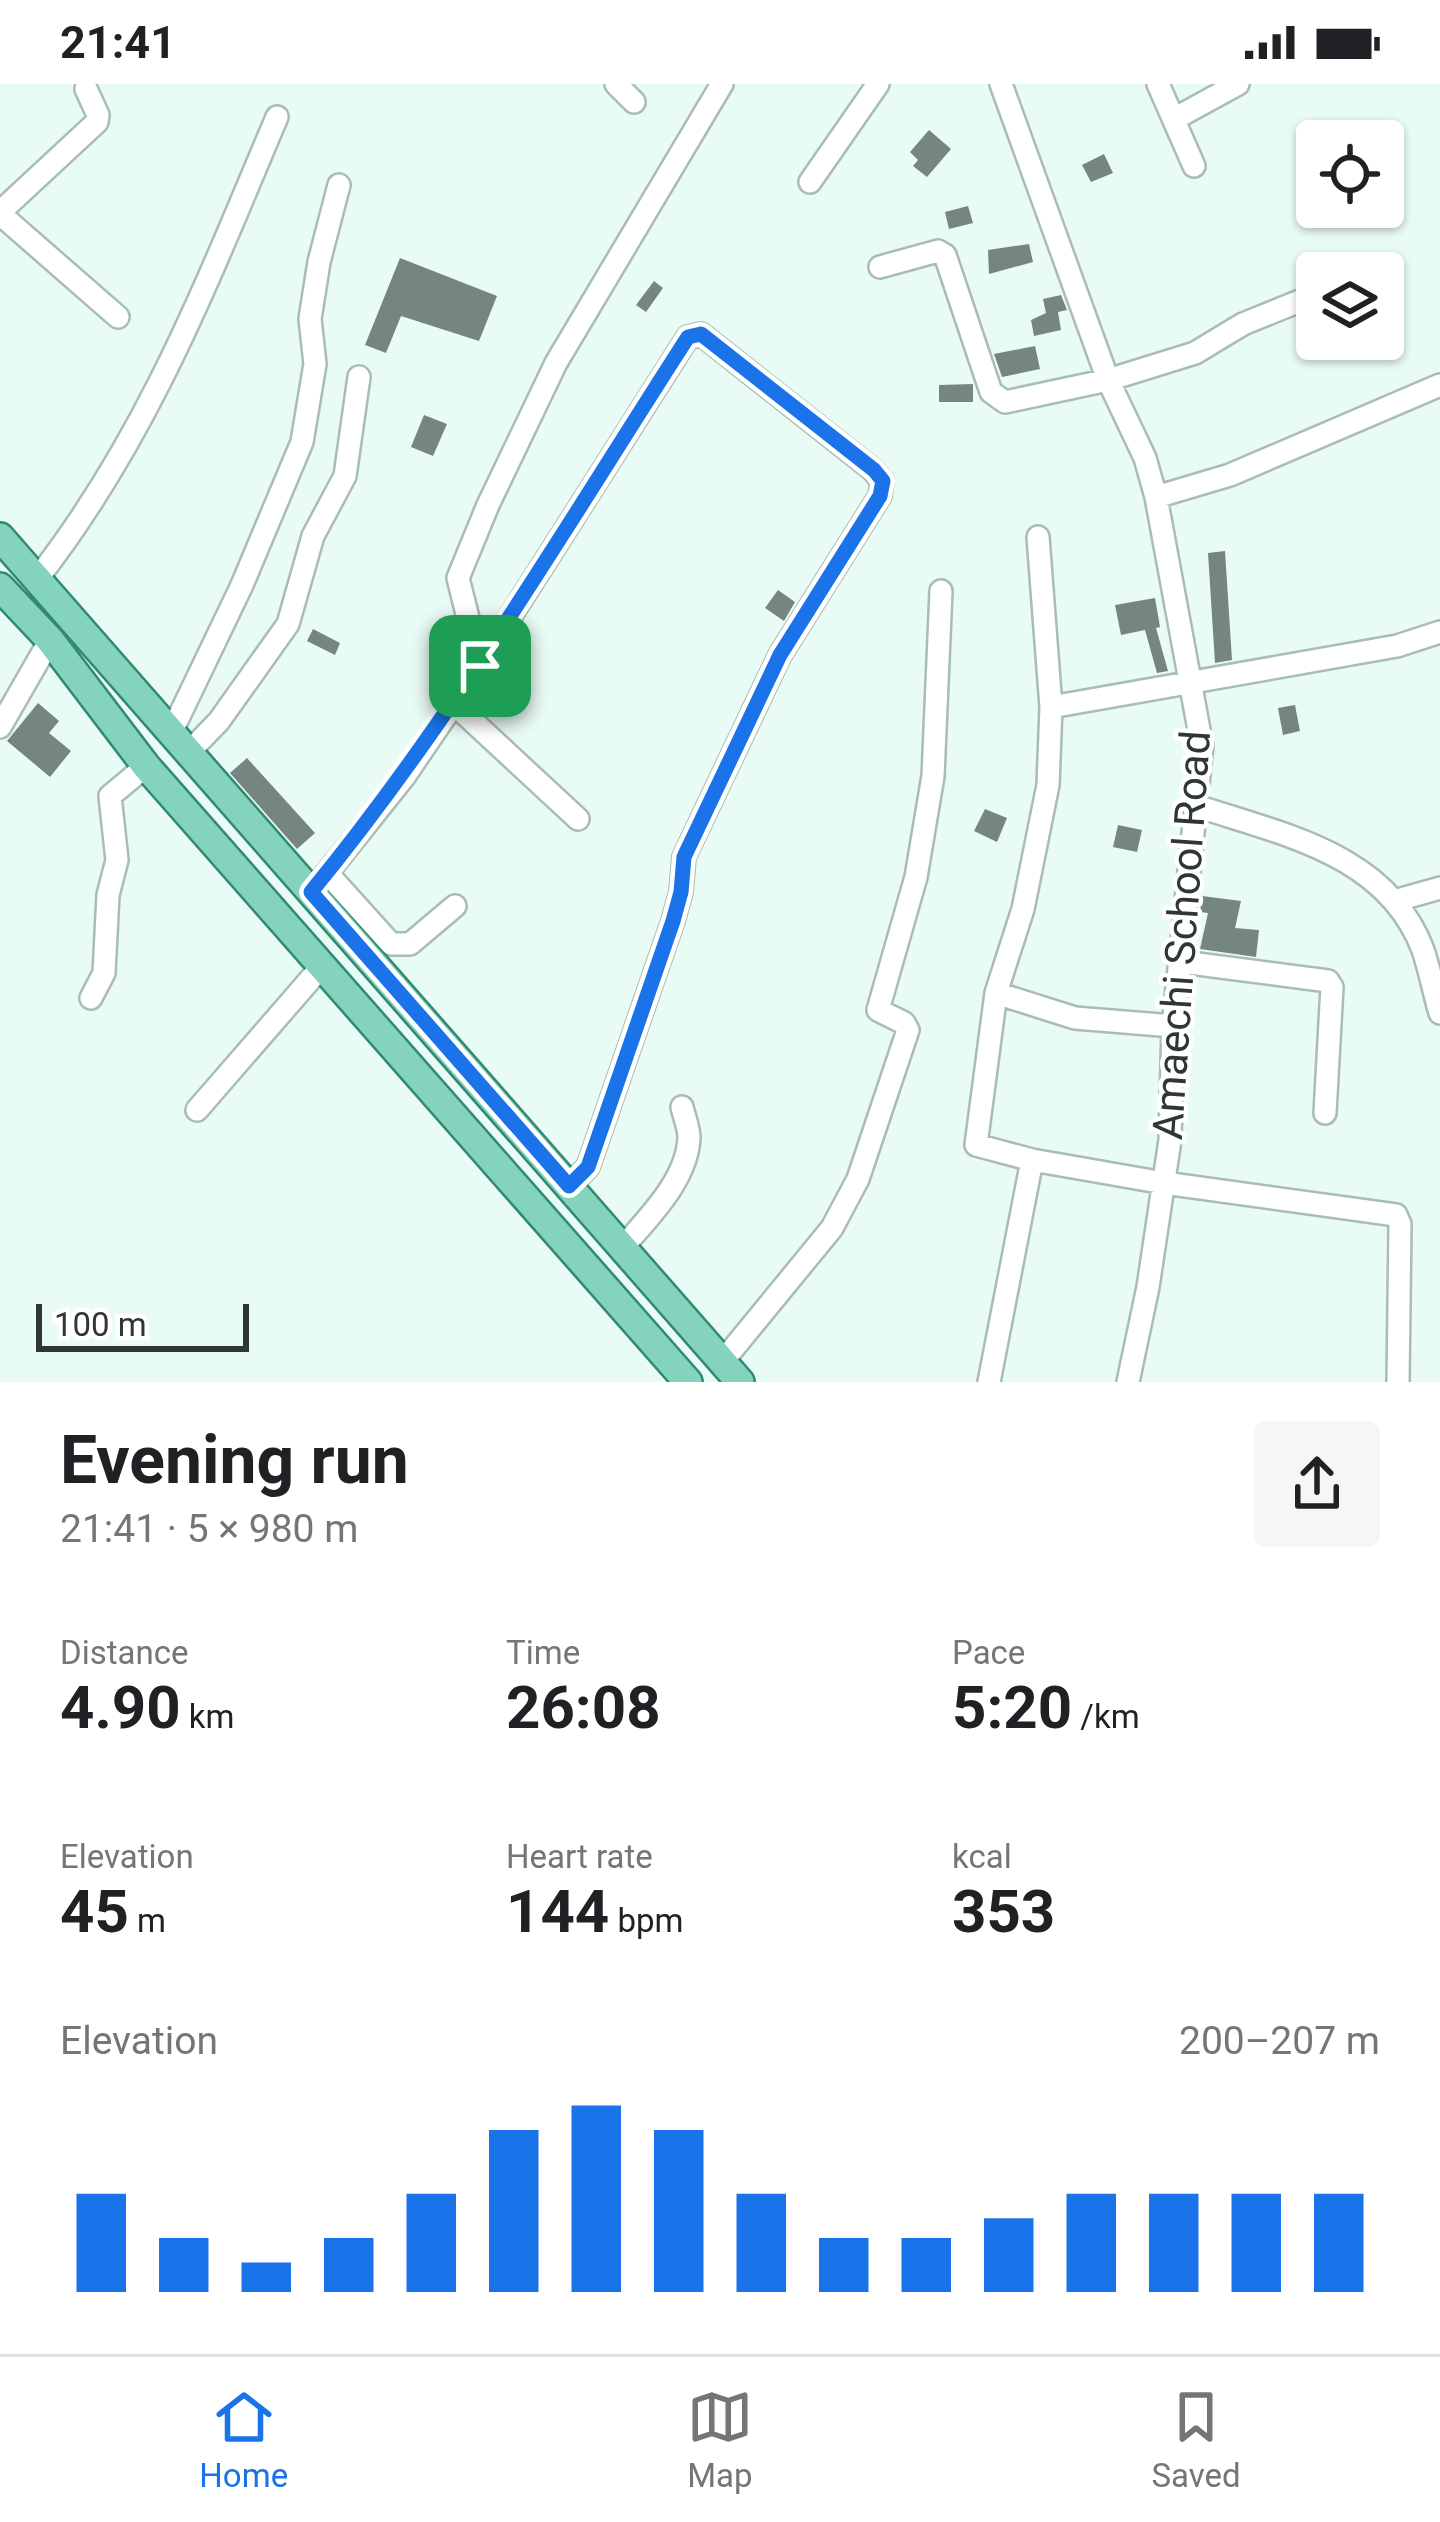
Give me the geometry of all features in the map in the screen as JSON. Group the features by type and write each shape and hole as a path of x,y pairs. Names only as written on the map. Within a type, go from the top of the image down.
{"main road":[{"path":"0,537 180,743 319,883 569,1186 731,1372"},
{"path":"0,587 50,640 146,766 688,1382"}],"street":[{"path":"616,84 634,102"},
{"path":"480,666 458,578 488,505 556,363 722,84"},
{"path":"810,182 878,84"},
{"name":"Amaechi School Road","path":"1001,84 1108,380 1145,458 1202,746 1173,1026 1170,1140 1128,1382"},
{"path":"1159,84 1194,166"},
{"path":"1174,119 1238,84"},
{"path":"87,86 97,122 0,213 118,317"},
{"path":"37,579 97,498 139,429 277,117"},
{"path":"180,743 302,442 315,364 310,319 339,185"},
{"path":"880,267 938,251 945,255 991,392 1005,402 1108,380 1195,352 1243,324 1296,303"},
{"path":"455,906 410,944 391,944 319,883 404,776 480,666 688,337 701,334 883,481 872,512 842,551 780,655 684,857 681,892 652,986 588,1167 569,1186"},
{"path":"180,743 219,722 288,624 313,536 348,466 359,377"},
{"path":"1156,497 1231,476 1440,385"},
{"path":"1038,537 1051,707 1048,785 1023,909 996,993 976,1144 1031,1160 1164,1183 1396,1215 1400,1224 1398,1382"},
{"path":"731,1372 832,1228 858,1179 908,1030 904,1023 878,1010 916,877 933,776 941,591"},
{"path":"1051,707 1397,646 1440,632"},
{"path":"0,727 50,640"},
{"path":"454,704 578,819"},
{"path":"91,998 104,973 108,895 117,860 110,796 146,766"},
{"path":"1197,806 1324,848 1364,871 1394,901 1421,947 1440,1013"},
{"path":"1394,901 1440,888"},
{"path":"1182,962 1328,982 1332,987 1325,1113"},
{"path":"197,1110 322,966"},
{"path":"996,993 1075,1018 1173,1026"},
{"path":"623,1247 654,1211 684,1161 689,1136 682,1108"},
{"path":"989,1382 1031,1160"}],"building":[{"path":"929,130 951,149 927,177 913,166 918,160 910,152"},
{"path":"1104,154 1113,173 1091,182 1082,165"},
{"path":"968,206 973,223 949,229 945,212"},
{"path":"1029,244 1033,262 989,274 988,250"},
{"path":"400,258 497,296 479,341 401,316 386,353 365,345"},
{"path":"654,281 663,288 646,312 636,305"},
{"path":"1061,295 1067,310 1058,312 1061,330 1034,336 1031,320 1046,313 1043,299"},
{"path":"1035,346 1040,369 1002,377 994,354"},
{"path":"973,384 973,402 939,402 939,385"},
{"path":"424,415 447,424 433,456 411,447"},
{"path":"1225,551 1232,660 1215,663 1208,553"},
{"path":"778,590 795,602 784,621 765,608"},
{"path":"1155,598 1160,627 1156,628 1168,671 1157,673 1145,630 1121,635 1115,605"},
{"path":"313,629 340,643 335,655 307,641"},
{"path":"38,703 59,721 49,733 71,751 50,777 7,741"},
{"path":"1295,705 1300,731 1283,735 1278,708"},
{"path":"247,758 315,833 297,849 230,773"},
{"path":"985,809 1007,818 997,842 974,831"},
{"path":"1118,825 1142,830 1137,852 1113,847"},
{"path":"1202,896 1241,901 1235,928 1259,930 1256,957 1200,949 1208,913 1200,912"}],"route":[{"path":"701,334 883,481 872,512 842,551 780,655 684,857 681,892 652,986 588,1167 569,1186 311,892 404,776 480,666 688,337 701,334"}]}
